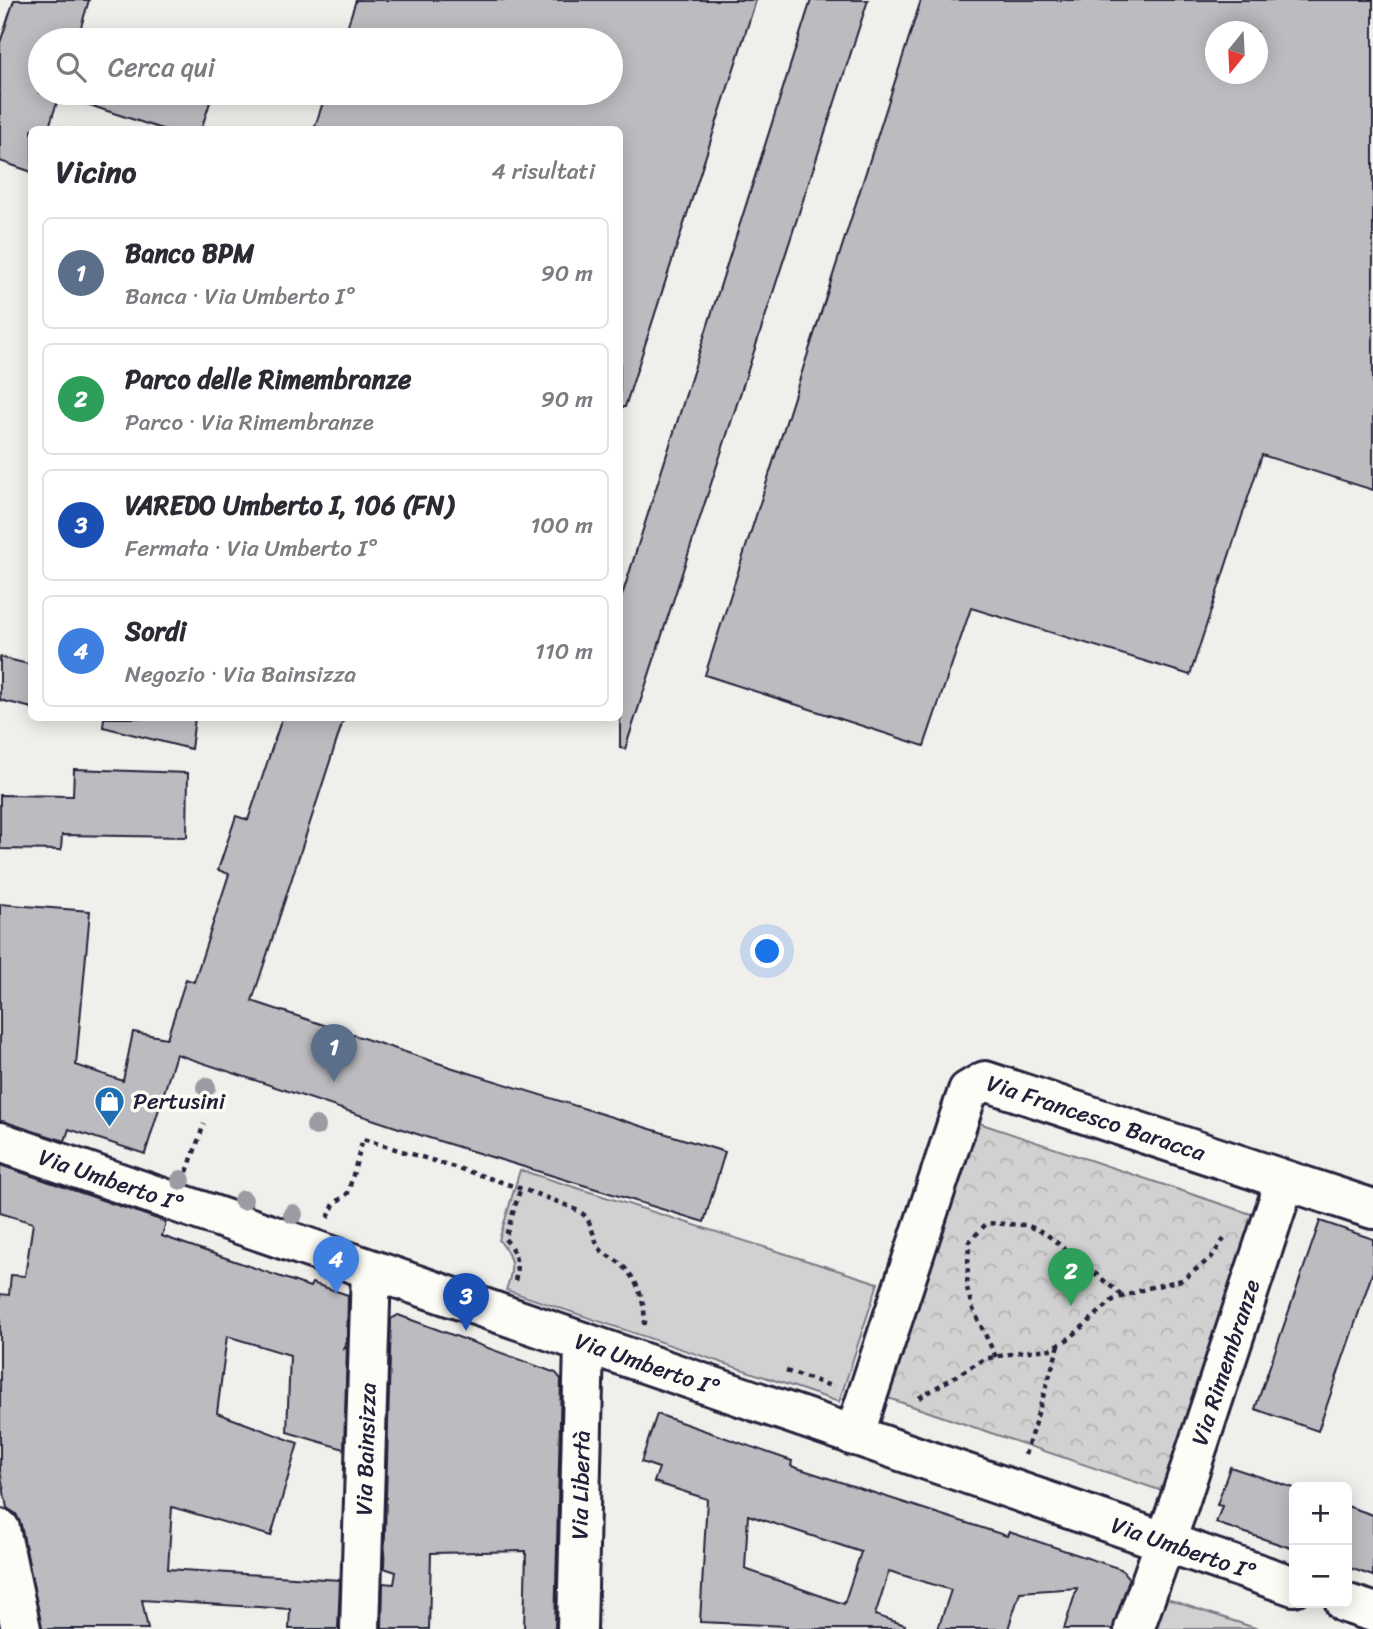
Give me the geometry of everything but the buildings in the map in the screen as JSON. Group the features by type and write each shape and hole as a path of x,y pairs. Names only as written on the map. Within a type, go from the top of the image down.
{"street":[{"name":"Via Francesco Baracca","path":"854,1436 968,1091 985,1081 1373,1209"},
{"name":"Via Umberto I°","path":"0,1142 1289,1584"},
{"name":"Via Rimembranze","path":"1134,1629 1285,1181"},
{"name":"Via Bainsizza","path":"360,1629 371,1270"},
{"name":"Via Libertà","path":"577,1629 584,1344"},
{"path":"0,1529 21,1629"},
{"path":"1352,1605 1373,1612"}],"path":[{"path":"199,1177 187,1173 204,1125"},
{"path":"339,1223 327,1219 334,1204 348,1192 363,1139 578,1209 586,1217 591,1234 602,1251 621,1264 639,1286 645,1323 632,1319"},
{"path":"504,1278 515,1281 518,1270 515,1251 505,1239 520,1190"},
{"path":"996,1357 972,1307 967,1288 968,1242 987,1223 1026,1225 1045,1233 1123,1296"},
{"path":"919,1398 984,1360 1051,1349 1070,1338 1113,1300 1182,1280 1211,1258 1224,1239"},
{"path":"1025,1455 1059,1344"}],"green space":[{"path":"979,1123 1254,1215 1165,1492 888,1398"},
{"path":"520,1170 878,1283 839,1402 506,1290 511,1264 508,1253 499,1240"},
{"path":"1164,1598 1258,1629 1154,1629"}],"place":[{"name":"Banco BPM","path":"334,1082"},
{"name":"Pertusini","path":"110,1128"},
{"name":"Sordi","path":"336,1294"},
{"name":"Parco delle Rimembranze","path":"1071,1306"},
{"name":"VAREDO Umberto I, 106 (FN)","path":"466,1331"}]}
